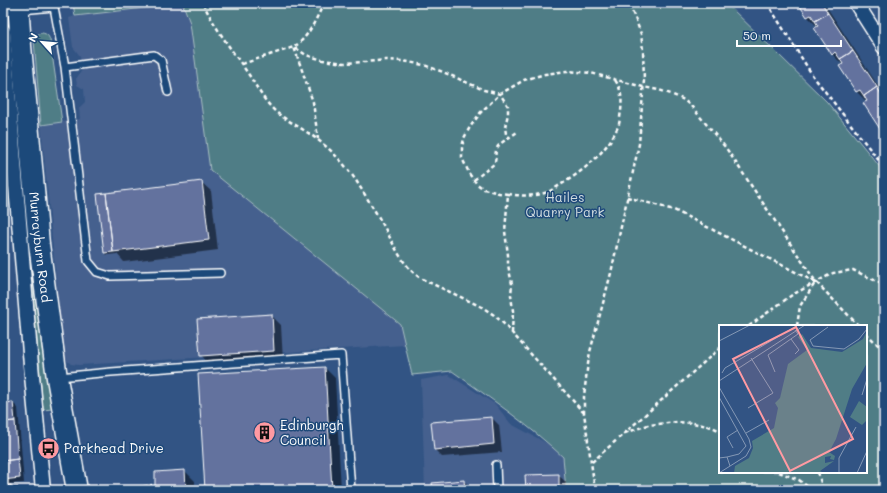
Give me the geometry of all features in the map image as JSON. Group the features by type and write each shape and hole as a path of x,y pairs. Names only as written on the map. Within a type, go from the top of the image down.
{"street":[{"path":"856,3 884,47"},
{"name":"Murrayburn Road","path":"18,7 40,244 57,378 77,490"},
{"path":"3,32 43,490"}],"lane":[{"path":"18,7 54,7 65,66 88,261 97,272 110,276 220,273"},
{"path":"65,66 154,56 161,60 168,92"},
{"path":"57,378 111,372 342,355 351,490"},
{"path":"496,465 497,490"}],"path":[{"path":"54,7 84,3"},
{"path":"203,3 218,31 267,102 274,110 318,140 331,151 352,174 378,215 402,260 411,271 427,282 482,307 498,318 584,413"},
{"path":"242,64 294,47 308,34 324,3"},
{"path":"595,490 584,413 584,396 589,356 611,273 638,144 644,74 642,42 639,26 628,3"},
{"path":"767,3 813,76 884,167"},
{"path":"294,47 306,55 323,60 344,63 386,60 403,61 424,65 484,90 500,94 508,106 505,128 506,134 509,137"},
{"path":"294,47 313,102 318,140"},
{"path":"614,80 619,86 621,95 622,104 619,123 609,142 597,157 582,171 550,191 534,196 499,193 484,189 470,175 462,158 464,138 470,127 481,112 500,94 524,80 545,74 567,71 591,73 671,94 684,100 692,107 726,148 816,282 858,325"},
{"path":"474,180 494,164 496,161 497,148 500,144 517,132"},
{"path":"508,194 505,231 508,265 512,284 512,333"},
{"path":"627,197 674,210 816,282"},
{"path":"751,325 792,295 833,273 853,270 884,286"},
{"path":"797,325 800,306 816,282"},
{"path":"867,334 884,351"},
{"path":"591,463 719,349"},
{"path":"623,434 648,425 677,422 693,423 719,431"},
{"path":"782,473 799,480 812,490"},
{"path":"818,473 823,490"},
{"path":"130,490 152,485"}],"shaded area":[{"path":"183,4 190,23 399,318 405,345 79,365 71,364 66,360 63,351 41,125 80,119 79,108 85,102 84,89 77,85 76,79 82,70 80,56 73,47 69,18 75,16"},
{"path":"449,375 495,404 511,424 550,445 563,457 566,490 425,490 421,380"}],"green space":[{"path":"8,3 10,3 34,278 42,347 52,409 43,410"},
{"name":"Hailes Quarry Park","path":"73,3 726,3 827,102 884,172 884,490 566,490 563,457 550,445 509,412 452,371 412,375 400,324 210,170 190,23 183,4 75,16"},
{"path":"42,33 47,35 50,40 62,122 41,125 34,40 37,35"}],"building":[{"path":"798,3 822,3 828,13 815,21 811,15 807,17"},
{"path":"828,13 853,51 840,59 835,52 832,55 814,28 818,26 815,21"},
{"path":"853,51 877,87 864,96 860,90 856,92 839,66 843,64 840,59"},
{"path":"877,87 884,99 884,127 880,129 863,103 867,101 864,96"},
{"path":"202,181 209,240 113,252 106,193"},
{"path":"106,193 113,252 104,253 97,194"},
{"path":"272,314 274,351 200,356 197,319"},
{"name":"Edinburgh Council","path":"325,367 332,490 205,490 198,374"},
{"path":"13,402 15,421 3,422 3,403"},
{"path":"492,417 494,444 434,450 431,422"},
{"path":"15,421 18,459 3,461 3,422"},
{"path":"18,459 20,478 3,480 3,461"},
{"path":"185,470 186,490 155,490 155,472"},
{"path":"559,474 559,490 526,490 525,475"},
{"path":"464,480 465,490 433,490 432,483"},
{"path":"11,485 11,487 18,487 18,490 3,490 4,486"}],"place":[{"name":"Edinburgh Council","path":"265,432"},
{"name":"Parkhead Drive","path":"49,448"}]}
